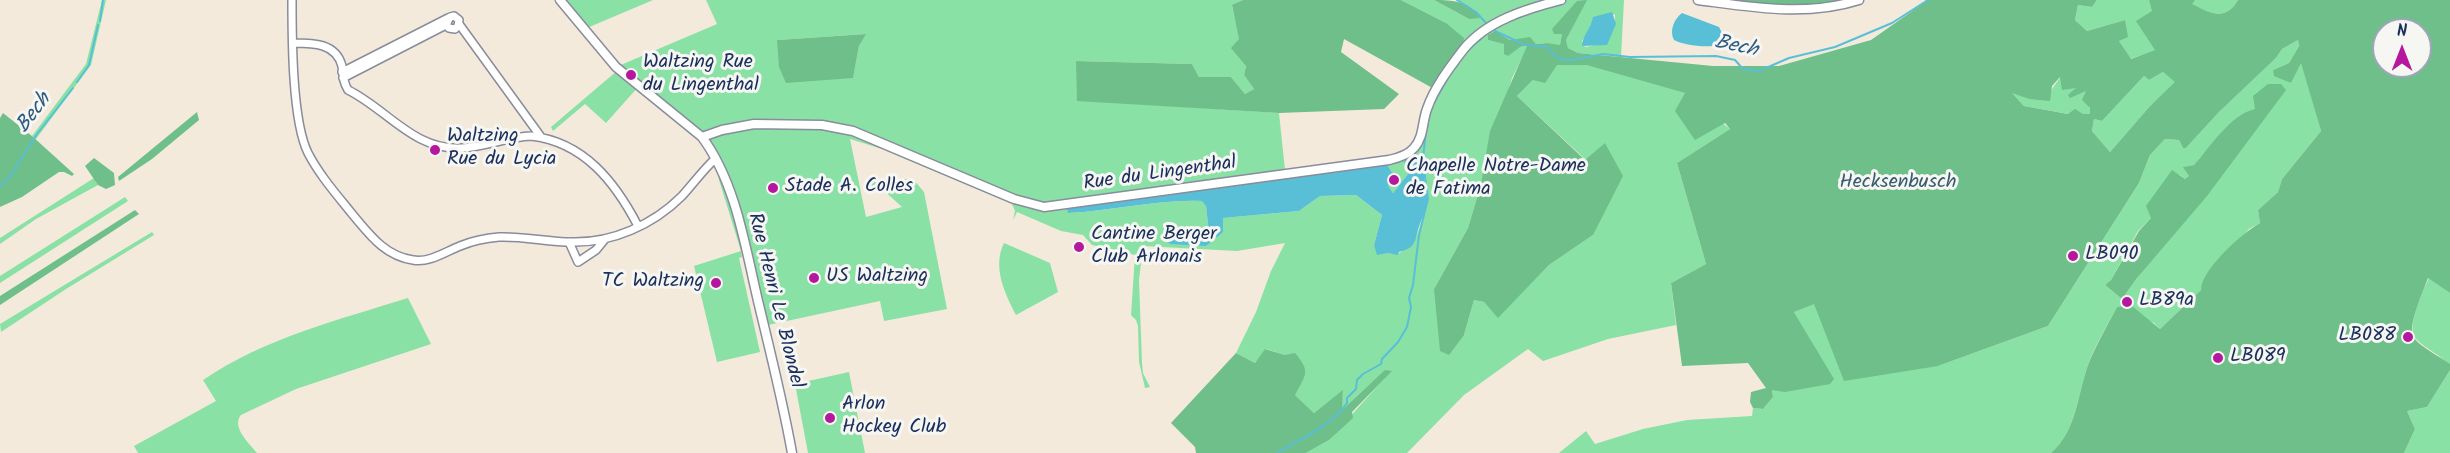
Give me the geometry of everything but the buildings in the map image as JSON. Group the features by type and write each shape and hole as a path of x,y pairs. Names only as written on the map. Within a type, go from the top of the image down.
{"street":[{"path":"292,0 296,104 299,126 308,152 323,177 379,246 396,256 422,261 461,245 497,237 569,243 587,243 605,239 638,226 667,210 715,159 702,137 616,67 560,0"},
{"name":"Rue du Lingenthal","path":"702,137 722,130 754,124 822,125 853,131 1014,199 1044,207 1389,160 1399,158 1414,148 1420,138 1427,109 1436,90 1470,43 1502,20 1518,12 1561,0"},
{"path":"1698,0 1797,10 1822,9 1859,0"},
{"path":"342,75 447,21 453,29 459,24 541,137"},
{"path":"294,43 317,43 328,47 337,55 348,90 364,98 407,133 434,145 459,148 520,136 541,137 571,149 596,165 616,187 638,226"},
{"name":"Rue Henri Le Blondel","path":"715,159 734,205 747,250 792,453"},
{"path":"569,243 578,262 596,250 605,239"}],"green space":[{"path":"102,0 106,0 91,65 36,139 32,136 86,64"},
{"path":"565,0 653,0 587,28"},
{"path":"706,0 1243,0 1232,6 1246,66 1244,75 1254,89 1245,94 1231,77 1199,77 1192,64 1077,61 1077,100 1279,113 1285,170 1389,157 1414,148 1436,90 1446,23 1401,0 1434,0 1469,19 1476,11 1457,0 1586,0 1562,34 1560,46 1547,43 1536,44 1530,38 1510,40 1495,31 1488,40 1520,47 1528,46 1512,78 1468,228 1434,289 1464,335 1474,300 1484,302 1498,317 1549,265 1593,235 1605,144 1586,160 1517,96 1533,80 1556,65 1586,65 1686,93 1730,129 1677,163 1706,264 1671,283 1676,325 1608,339 1543,361 1528,349 1464,395 1407,453 1306,453 1329,440 1391,371 1370,384 1341,411 1343,391 1314,413 1295,395 1285,355 1266,349 1255,363 1236,353 1285,243 1237,251 1143,246 1139,280 1142,363 1143,373 1150,387 1145,388 1139,362 1138,326 1131,315 1135,255 1092,245 1083,235 1061,231 1017,212 1013,220 1015,211 1012,204 882,149 850,139 866,217 902,207 881,188 872,190 865,181 913,179 924,192 947,309 884,321 880,301 768,325 751,246 741,251 719,180 715,159 709,147 639,86 606,123 585,104 553,131 551,127 618,70 616,67 717,24","holes":["865,34 859,46 853,77 777,40","1423,155 1426,155 1427,163 1424,169 1428,199 1423,218 1414,243 1398,254 1388,253 1374,245 1382,215 1356,195 1320,196 1299,211 1223,218 1206,246 1168,238 1199,238 1209,233 1206,206 1203,201 1169,202 1068,213 1068,208 1119,202 1387,186 1393,193"]},
{"path":"1243,0 1401,0 1446,23 1464,38 1463,49 1436,90 1344,39 1341,52 1399,94 1384,109 1279,113 1077,101 1076,61 1192,64 1199,77 1231,77 1245,94 1254,89 1244,75 1246,66 1231,48 1239,39 1232,5"},
{"path":"1434,0 1454,1 1466,5 1480,18 1469,19"},
{"path":"1586,0 1624,0 1621,57 1578,53 1568,48 1566,40","holes":["1615,14 1615,21 1608,37 1598,44 1585,47 1582,41 1592,27"]},
{"name":"Hecksenbusch","path":"1587,0 1566,40 1568,48 1578,53 1713,66 1779,66 1871,40 1928,0 2097,0 2092,7 2078,5 2075,20 2087,31 2125,20 2128,37 2119,41 2131,59 2155,50 2136,21 2152,11 2149,0 2195,0 2192,4 2217,14 2228,11 2238,0 2450,0 2450,293 2428,278 2414,318 2412,333 2421,345 2450,364 2450,370 2427,407 2407,411 2415,429 2404,453 2051,453 2060,444 2071,423 2088,365 2117,307 2132,306 2160,329 2201,290 2208,272 2224,253 2260,223 2258,210 2278,192 2282,179 2321,131 2301,63 2291,83 2274,76 2273,70 2289,63 2299,46 2298,40 2282,49 2276,58 2219,112 2186,148 2183,148 2179,140 2165,139 2150,155 2139,183 2048,326 1938,366 1844,381 1814,304 1794,312 1834,379 1830,384 1785,392 1772,390 1773,397 1763,409 1753,408 1750,402 1751,392 1766,388 1748,363 1682,366 1671,283 1706,264 1677,163 1730,129 1725,123 1695,140 1675,111 1685,93 1586,65 1557,65 1545,83 1533,80 1517,96 1585,160 1605,143 1623,176 1593,235 1549,265 1498,318 1484,302 1474,300 1464,335 1449,355 1440,351 1434,289 1468,228 1481,184 1490,131 1527,46 1520,47 1508,56 1504,54 1504,44 1488,40 1488,35 1495,31 1510,40 1530,37 1536,44 1560,45 1562,34 1554,34 1552,29 1577,1","holes":["2163,72 2175,82 2150,106 2110,152 2092,131 2094,119 2102,121 2144,76 2149,80","2060,77 2062,90 2076,88 2068,95 2070,98 2086,91 2082,100 2090,108 2090,114 2083,114 2075,109 2068,114 2024,106 2012,93 2029,99 2050,101 2052,86"]},
{"path":"1698,0 1859,0 1822,8"},
{"path":"2097,0 2149,0 2153,11 2156,50 2130,59 2119,41 2125,20 2087,31 2075,20 2078,5 2092,7"},
{"path":"2195,0 2238,0 2228,11 2217,14 2191,4"},
{"path":"866,34 859,46 853,78 786,83 779,67 777,40"},
{"path":"2298,40 2299,46 2289,63 2273,70 2291,83 2301,61 2321,131 2282,179 2278,192 2258,210 2260,223 2249,229 2201,290 2160,329 2154,323 2117,307 2091,358 2071,423 2060,444 2051,453 1559,453 1586,431 1595,444 1643,429 1687,420 1752,416 1753,408 1763,409 1773,397 1772,390 1833,379 1794,312 1814,303 1938,366 2048,326 2139,183 2150,155 2165,139 2179,140 2183,148 2186,148 2219,112 2276,58 2282,49","holes":["2255,109 2122,299 2105,285 2111,280 2138,231 2151,218 2180,175 2185,179 2189,176 2184,167 2194,165 2223,131"]},
{"path":"2163,72 2176,82 2150,106 2110,152 2092,131 2094,119 2102,121 2144,76 2149,80"},
{"path":"2061,76 2086,91 2091,114 2069,114 2024,106 2010,91 2029,99 2050,92"},
{"path":"2268,84 2281,84 2286,90 2207,196 2122,299 2105,285 2111,280 2139,231 2151,218 2146,206 2172,170 2185,179 2189,176 2183,167 2194,165 2229,124 2246,112 2255,109 2253,96"},
{"path":"197,112 199,120 152,159 119,181 118,177"},
{"path":"3,113 74,174 72,176 59,172 22,197 0,207 0,118"},
{"path":"94,158 114,173 115,185 106,189 98,185 85,166"},
{"path":"94,178 98,185 36,219 0,244 0,238"},
{"path":"125,197 128,201 0,283 0,276"},
{"path":"135,210 139,214 0,305 0,296"},
{"path":"152,232 154,235 1,332 0,324"},
{"path":"1004,243 1050,263 1058,292 1016,315 1001,280 999,261"},
{"path":"741,251 742,257 739,258 760,352 717,362 694,266"},
{"path":"2429,278 2450,293 2450,365 2420,343 2413,334 2416,310"},
{"path":"408,298 431,344 296,389 241,415 238,420 240,430 257,453 138,453 134,446 216,401 203,380 227,365 277,341"},
{"path":"1265,349 1285,355 1295,353 1300,359 1305,373 1295,395 1314,413 1343,390 1342,410 1385,370 1392,371 1352,412 1353,418 1329,440 1306,453 1196,453 1195,447 1171,423 1236,353 1255,363"},
{"path":"2450,370 2450,453 2404,453 2415,429 2407,411 2427,407"},
{"name":"Arlon Hockey Club","path":"849,372 865,453 808,453 795,384"}],"water":[{"path":"1612,12 1616,24 1607,45 1582,46 1593,17"},
{"path":"1682,13 1719,27 1722,33 1719,44 1696,46 1674,40 1673,25"},
{"path":"1416,154 1426,155 1424,179 1428,197 1427,204 1415,242 1398,255 1388,253 1377,255 1374,245 1382,215 1356,195 1320,196 1299,211 1223,218 1223,232 1206,246 1170,244 1166,240 1168,238 1199,238 1209,233 1206,206 1202,201 1168,202 1068,213 1067,208 1386,164 1393,174 1388,186 1393,193 1408,174 1404,161"}],"waterway":[{"name":"Bech","path":"100,21 103,0"},
{"name":"Bech","path":"1457,0 1476,12 1486,23"},
{"name":"Bech","path":"1495,31 1525,45 1547,47 1559,59 1572,60 1603,54 1630,57 1716,56 1735,60 1743,69 1759,71 1789,58 1835,47 1892,23 1928,0"},
{"name":"Bech","path":"77,82 89,65 98,25"},
{"path":"1470,48 1481,39"},
{"path":"1434,103 1447,79"},
{"name":"Bech","path":"0,186 9,178 37,134 73,88"},
{"path":"1423,158 1426,131"},
{"path":"1277,453 1332,419 1356,389 1357,380 1381,364 1382,359 1398,342 1407,327 1419,235 1428,199 1424,170"}],"place":[{"name":"Waltzing Rue du Lingenthal","path":"631,75"},
{"name":"Waltzing Rue du Lycia","path":"435,150"},
{"name":"Chapelle Notre-Dame de Fatima","path":"1394,180"},
{"name":"Stade A. Colles","path":"773,188"},
{"name":"Cantine Berger Club Arlonais","path":"1079,247"},
{"name":"LB090","path":"2073,256"},
{"name":"US Waltzing","path":"814,278"},
{"name":"TC Waltzing","path":"716,283"},
{"name":"LB89a","path":"2127,302"},
{"name":"LB088","path":"2408,337"},
{"name":"LB089","path":"2218,358"},
{"name":"Arlon Hockey Club","path":"830,418"}]}
